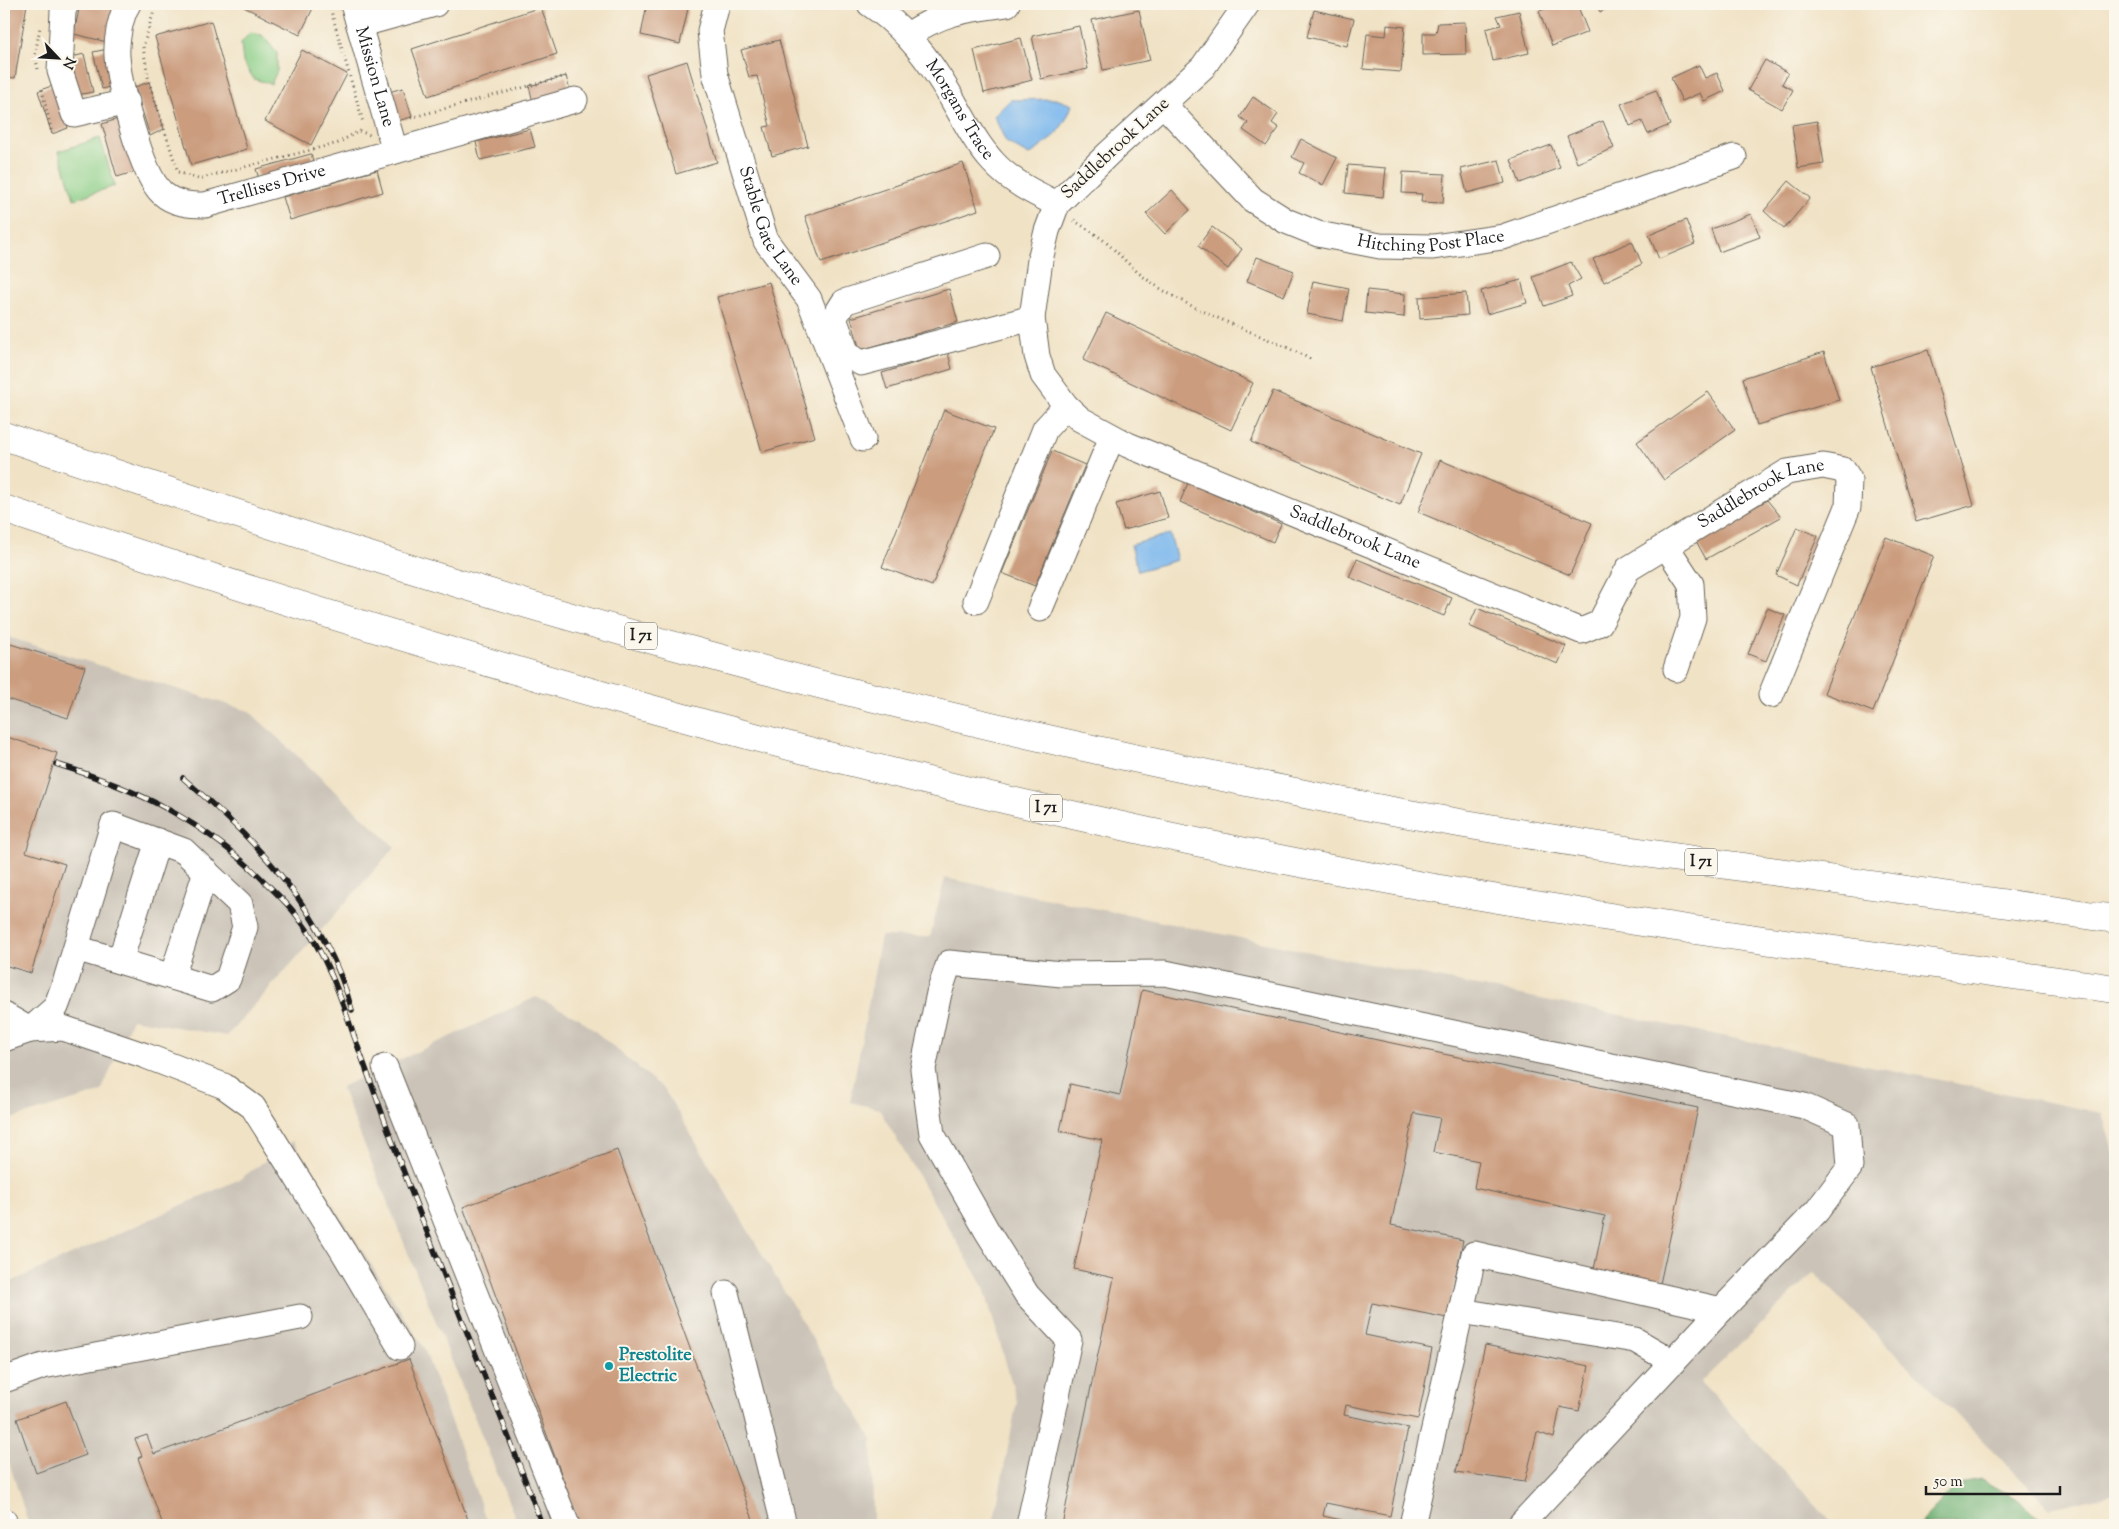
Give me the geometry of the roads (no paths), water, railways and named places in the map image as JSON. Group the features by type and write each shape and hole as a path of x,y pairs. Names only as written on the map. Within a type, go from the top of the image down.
{"highway":[{"name":"I 71","path":"4,436 433,576 701,653 962,720 1289,791 1629,852 2115,919"},
{"name":"I 71","path":"4,509 412,642 683,720 946,786 1276,859 1618,920 2115,989"}],"street":[{"path":"66,4 63,11 60,71 74,114 127,102"},
{"name":"Trellises Drive","path":"128,4 124,11 117,55 127,102 146,170 153,183 164,195 176,202 190,206 205,205 575,100"},
{"path":"356,14 435,4"},
{"name":"Stable Gate Lane","path":"716,4 710,31 715,74 766,241 810,299 863,439"},
{"name":"Morgans Trace","path":"870,4 908,34 940,79 976,141 994,164 1026,188 1065,212"},
{"path":"908,34 926,23 953,11 1007,4"},
{"name":"Saddlebrook Lane","path":"1246,4 1203,67 1164,105 1108,154 1065,212 1040,260 1032,318 1033,337 1043,374 1066,406 1080,419 1128,445 1581,631 1600,623 1628,569 1787,472 1823,466 1842,470 1849,479 1848,506 1772,695"},
{"name":"Mission Lane","path":"356,14 395,151"},
{"name":"Hitching Post Place","path":"1164,105 1253,200 1286,221 1318,234 1380,246 1434,247 1503,238 1734,157"},
{"path":"987,256 844,302 834,318 847,354 861,363 1032,318"},
{"path":"976,601 1045,429 1066,406"},
{"path":"1040,608 1112,437"},
{"path":"1666,546 1691,584 1693,618 1676,669"},
{"path":"30,1030 56,1008 113,825 184,851 240,904 245,927 228,979 212,989 76,948"},
{"path":"120,961 158,841"},
{"path":"172,977 206,871"},
{"path":"1029,1525 1069,1340 1027,1296 986,1230 932,1134 923,1069 939,993 949,963 1062,974 1165,972 1804,1106 1848,1125 1850,1167 1817,1211 1720,1310 1520,1525"},
{"path":"4,1015 30,1030"},
{"path":"4,1039 30,1030 63,1028 146,1056 224,1086 253,1107 343,1251 400,1347"},
{"path":"385,1067 567,1525"},
{"path":"1412,1525 1474,1254 1720,1310"},
{"path":"726,1293 784,1525"},
{"path":"1461,1311 1635,1340 1673,1362"},
{"path":"4,1380 43,1366 300,1317"},
{"path":"4,1521 6,1525"}],"water":[{"path":"1056,99 1072,105 1065,121 1050,140 1029,155 1006,142 994,116 1010,100"},
{"path":"1170,534 1177,560 1138,571 1131,545"}],"railway":[{"path":"56,764 87,774 144,797 196,826 221,843 245,863 287,904 316,944 337,989 408,1184 542,1525"},
{"path":"183,778 237,827 286,881 325,941 340,975 352,1010"}],"place":[{"name":"Prestolite Electric","path":"609,1366"}]}
